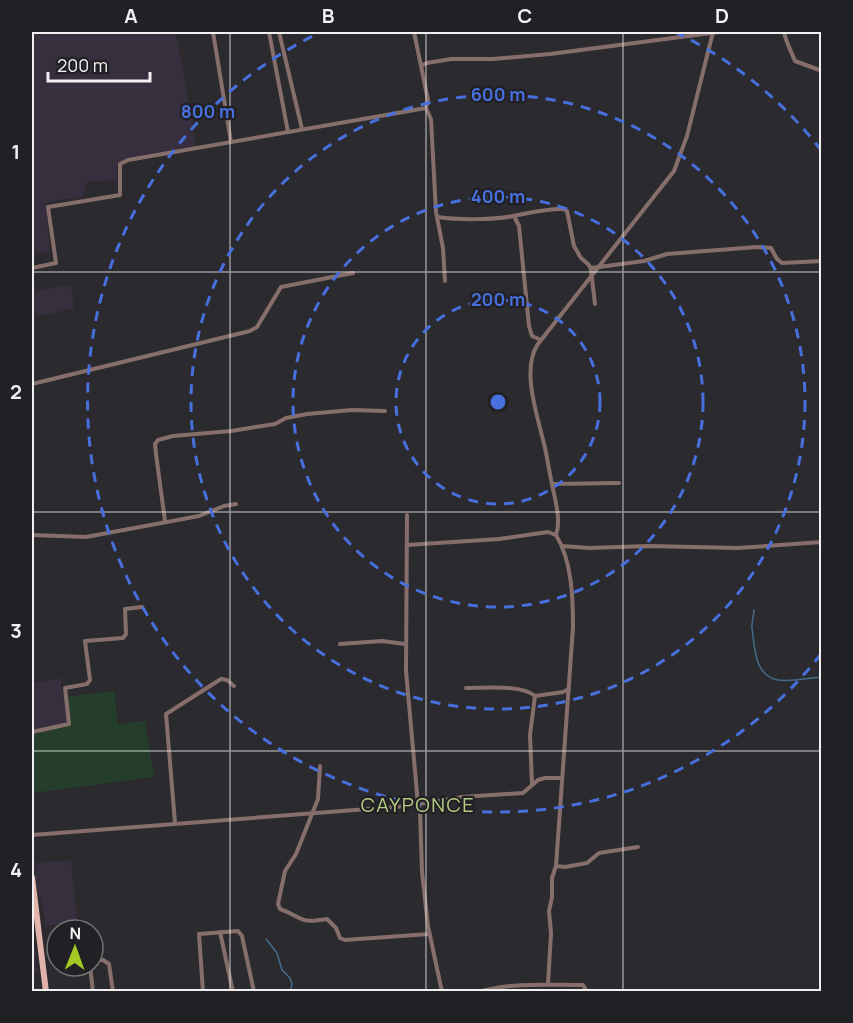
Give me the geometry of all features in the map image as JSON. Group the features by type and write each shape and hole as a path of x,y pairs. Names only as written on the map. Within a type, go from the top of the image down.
{"main road":[{"path":"32,877 46,992"}],"street":[{"path":"213,32 231,142"},
{"path":"269,32 288,132"},
{"path":"279,32 302,129"},
{"path":"414,32 428,99 426,108 431,119 436,212 443,248 445,281"},
{"path":"422,66 451,59 517,58 719,32"},
{"path":"784,32 795,61 822,72"},
{"path":"548,984 549,911 552,878 556,866 573,600 562,546 556,535 558,523 552,484 530,370 533,353 541,340 671,175 687,136 712,33"},
{"path":"32,268 56,263 48,207 120,195 120,164 128,160 426,108"},
{"path":"438,217 465,219 514,216 545,210 566,210 574,246 591,268 595,304"},
{"path":"514,216 519,226 529,326 532,336 541,340"},
{"path":"591,268 644,261 667,254 747,248 771,248 782,263 822,261"},
{"path":"32,384 250,331 257,327 281,287 353,273"},
{"path":"165,521 155,444 158,440 173,436 231,431 266,425 307,414 337,411 385,411"},
{"path":"552,484 619,483"},
{"path":"32,535 86,537 206,514 224,506 236,504"},
{"path":"407,515 406,671 420,810 422,872 429,934 442,992"},
{"path":"407,545 499,539 548,532 556,535"},
{"path":"562,546 738,548 822,542"},
{"path":"32,732 69,724 65,688 89,682 85,641 123,638 126,634 125,609 142,607"},
{"path":"340,644 357,641 405,644"},
{"path":"175,823 166,714 215,681 226,680 234,686"},
{"path":"466,688 508,688 531,692 535,696"},
{"path":"535,696 562,692 569,688"},
{"path":"532,784 530,735 535,696"},
{"path":"320,766 318,799 296,854 285,871 278,904 280,909 300,920 316,922 327,919 336,928 340,938 345,940 429,934"},
{"path":"32,835 418,804 462,797 523,793 532,784 545,778 562,778"},
{"path":"556,866 565,867 586,862 599,853 639,847"},
{"path":"203,992 199,934 238,931 242,936 254,992"},
{"path":"220,932 233,992"},
{"path":"105,961 109,964 113,992"},
{"path":"479,992 497,988 548,984 583,985 587,992"}],"shaded area":[{"path":"32,32 176,32 196,146 128,158 117,165 117,180 87,182 82,197 46,202 50,251 32,254"},
{"path":"71,285 74,308 32,318 32,292"},
{"path":"60,678 68,723 32,730 32,683"},
{"path":"71,860 77,918 45,918 45,922 41,897 38,897 34,863"},
{"path":"35,947 38,973 32,974 32,948"}],"green space":[{"path":"114,691 118,724 145,721 154,777 32,793 32,730 68,723 64,697"}],"waterway":[{"path":"754,610 752,627 755,652 764,673 778,680 822,677"},
{"path":"266,939 277,953 282,970 290,978 292,984 290,992"}],"district":[{"name":"CAYPONCE","path":"418,804"}]}
